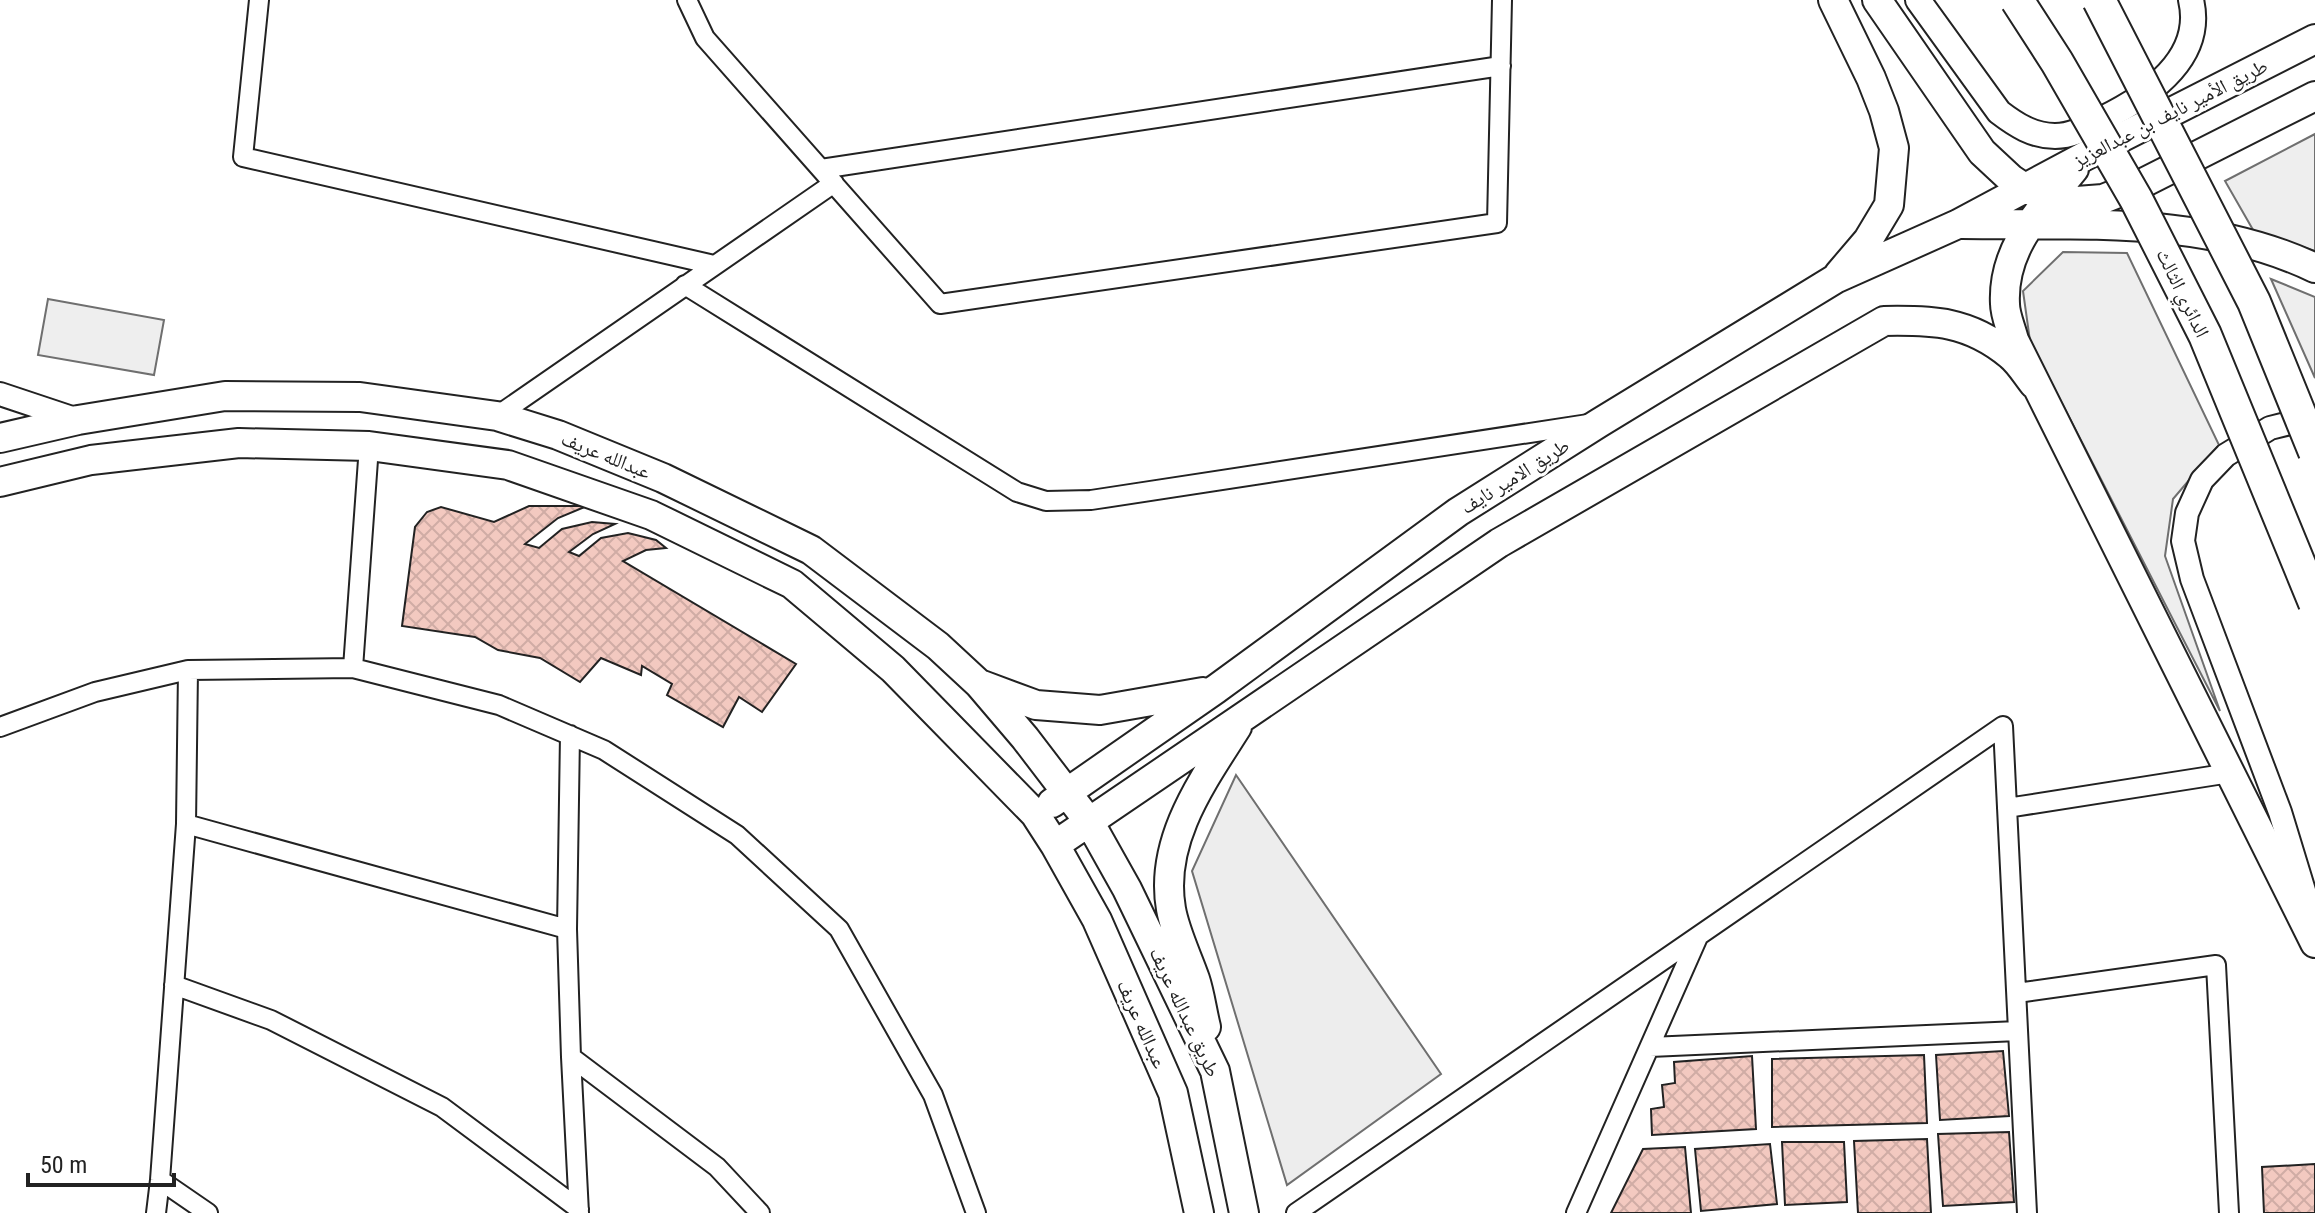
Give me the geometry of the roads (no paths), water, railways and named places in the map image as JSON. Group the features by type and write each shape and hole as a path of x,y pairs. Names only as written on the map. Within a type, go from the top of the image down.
{"highway":[{"name":"الدائري الثالث","path":"2017,0 2057,62 2136,199 2205,335 2315,603"},
{"path":"2099,0 2254,302 2315,452"}],"main road":[{"path":"1833,0 1871,78 1894,148 1889,205 1868,240 1835,279"},
{"path":"1877,0 1982,152 1997,168 2038,193 2027,225 2012,251 2005,283 2004,306 2014,340 2315,943"},
{"path":"1918,0 1999,112 2016,125 2055,136 2075,133 2124,108 2175,68 2194,26 2191,0"},
{"name":"طريق الأمير نايف بن عبدالعزيز","path":"2038,193 2085,156 2315,39"},
{"name":"طريق الأمير نايف بن عبدالعزيز","path":"2038,193 2077,201 2103,199 2143,183 2315,96"},
{"name":"طريق الامير نايف","path":"1035,814 1216,689 1458,512 1599,423 1835,279 1958,224 2038,193"},
{"path":"1958,224 2107,224 2177,228 2236,240 2315,268"},
{"path":"1035,814 1055,845 1499,543 1884,321 1949,323 1979,335 2010,355 2034,384"},
{"name":"عبدالله عريف","path":"0,438 78,420 225,396 360,397 497,416 558,435 663,478 811,550 938,646 979,684 1090,823"},
{"name":"عبدالله عريف","path":"0,482 91,460 239,443 369,446 508,465 651,515 792,584 893,669 1035,814"},
{"path":"979,684 1036,705 1100,710 1216,689"},
{"path":"1215,1071 1196,983 1171,911 1168,877 1181,822 1207,774 1244,717"},
{"name":"طريق عبدالله عريف","path":"1090,823 1127,889 1215,1071 1244,1213"},
{"name":"عبدالله عريف","path":"1055,845 1097,920 1173,1093 1199,1213"}],"street":[{"path":"259,0 243,157 714,265"},
{"path":"687,0 705,38 940,304 1497,223 1502,0"},
{"path":"821,169 1501,66"},
{"path":"497,416 834,183"},
{"path":"685,285 1017,492 1046,501 1091,500 1599,423"},
{"path":"0,394 78,420"},
{"path":"2315,417 2270,428 2226,455 2202,480 2187,513 2183,541 2192,579 2280,812 2315,927"},
{"path":"353,668 369,446"},
{"path":"0,727 95,692 188,670 353,668 499,705 604,750 737,835 839,929 933,1095 976,1213"},
{"path":"156,1213 186,824 188,670"},
{"path":"1296,1213 2003,726 2027,1213"},
{"path":"570,735 567,929 579,1211"},
{"path":"2007,808 2230,773"},
{"path":"186,824 567,929"},
{"path":"1576,1213 1699,936"},
{"path":"2017,993 2216,965 2229,1213"},
{"path":"174,985 271,1020 442,1107 579,1211"},
{"path":"1650,1047 2018,1031"},
{"path":"571,1057 717,1167 760,1213"},
{"path":"160,1180 208,1213"}]}
